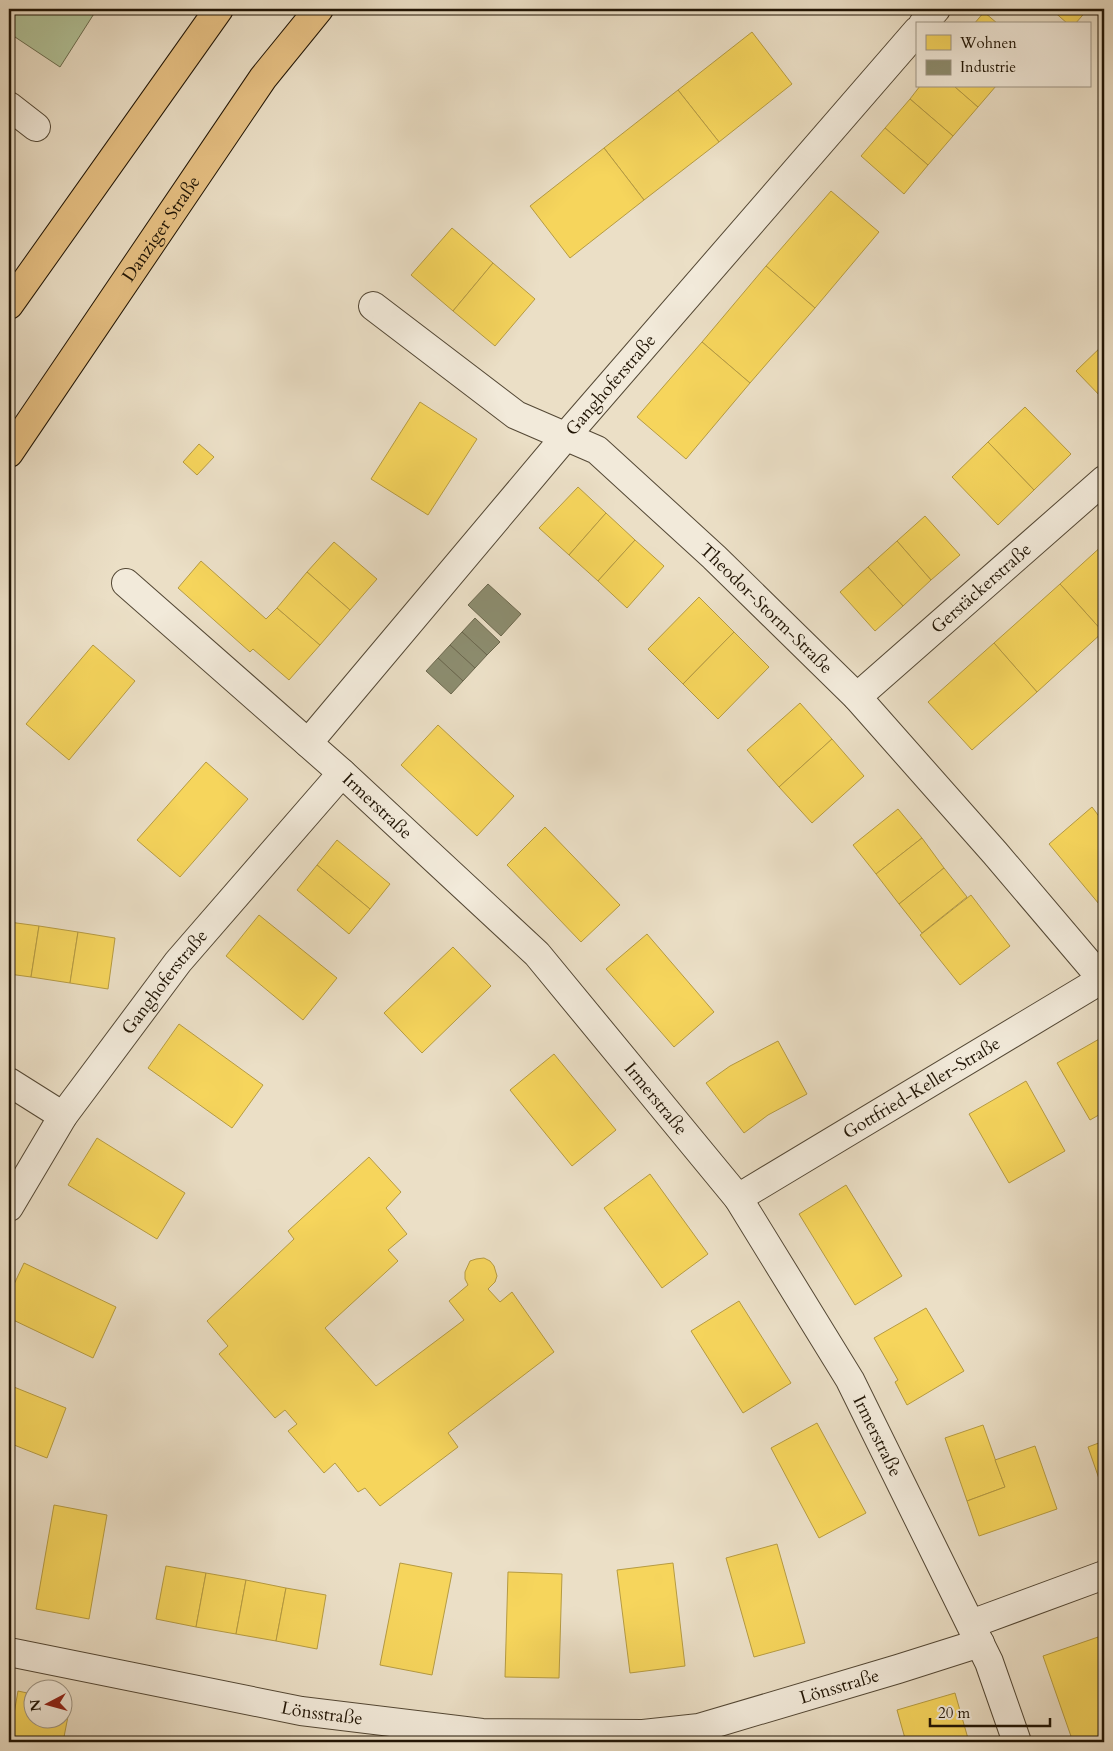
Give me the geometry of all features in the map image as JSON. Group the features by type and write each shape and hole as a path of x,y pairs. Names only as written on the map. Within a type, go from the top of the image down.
{"highway":[{"path":"9,305 219,9"},
{"name":"Danziger Straße","path":"9,452 263,78 319,9"}],"street":[{"path":"925,22 936,9"},
{"name":"Ganghoferstraße","path":"308,743 566,436 916,32"},
{"path":"9,106 36,127"},
{"name":"Theodor-Storm-Straße","path":"373,306 516,415 597,450 714,556 857,697 1103,979"},
{"name":"Gerstäckerstraße","path":"857,697 1104,480"},
{"name":"Irmerstraße","path":"126,583 342,773 537,954 738,1198 850,1380 989,1662 1017,1742"},
{"name":"Ganghoferstraße","path":"9,1207 63,1116 178,962 342,773"},
{"name":"Gottfried-Keller-Straße","path":"738,1198 1103,979"},
{"path":"9,1082 63,1116"},
{"name":"Lönsstraße","path":"671,1742 699,1728 898,1669 1104,1575"},
{"name":"Lönsstraße","path":"9,1652 301,1711 481,1737 643,1734 699,1728"}],"green space":[{"path":"9,9 97,9 60,67 9,33"}],"building: Wohnen":[{"path":"1051,9 1088,9 1077,22 1066,22"},
{"path":"984,12 996,22 976,22"},
{"path":"752,32 792,84 719,142 678,90"},
{"path":"918,88 956,88 978,107 953,136 910,99"},
{"path":"956,88 994,88 978,107"},
{"path":"678,90 719,142 644,200 604,148"},
{"path":"910,99 953,136 928,165 885,128"},
{"path":"885,128 928,165 904,194 861,156"},
{"path":"604,148 644,200 570,258 530,206"},
{"path":"831,191 879,232 815,308 766,266"},
{"path":"452,228 493,263 453,311 411,275"},
{"path":"493,263 535,299 495,346 453,311"},
{"path":"766,266 815,308 750,383 702,342"},
{"path":"702,342 750,383 686,459 637,417"},
{"path":"1104,344 1104,400 1076,371"},
{"path":"420,402 477,439 428,515 371,479"},
{"path":"1025,407 1071,454 1034,490 988,442"},
{"path":"988,442 1034,490 998,525 952,477"},
{"path":"199,444 214,457 197,475 183,462"},
{"path":"578,487 606,513 569,555 539,528"},
{"path":"606,513 635,540 598,581 569,555"},
{"path":"925,516 960,555 931,580 897,541"},
{"path":"635,540 664,566 627,608 598,581"},
{"path":"897,541 931,580 903,606 868,567"},
{"path":"334,542 377,579 350,610 307,572"},
{"path":"1104,544 1104,631 1103,632 1060,584"},
{"path":"201,561 266,619 277,608 320,645 289,680 253,649 250,652 178,588"},
{"path":"868,567 903,606 875,631 840,592"},
{"path":"307,572 350,610 320,645 277,608"},
{"path":"1060,584 1103,632 1037,692 994,643"},
{"path":"699,597 734,632 683,684 648,649"},
{"path":"734,632 769,667 718,719 683,684"},
{"path":"994,643 1037,692 972,750 928,702"},
{"path":"93,645 135,681 69,760 26,724"},
{"path":"800,703 832,739 779,787 747,750"},
{"path":"438,725 514,796 477,836 401,765"},
{"path":"832,739 864,776 812,823 779,787"},
{"path":"206,762 248,799 180,877 137,840"},
{"path":"1092,807 1104,823 1104,910 1049,844"},
{"path":"898,809 922,838 876,874 853,845"},
{"path":"545,827 620,905 581,942 507,865"},
{"path":"922,838 944,868 899,904 876,874"},
{"path":"337,840 390,884 370,909 317,865"},
{"path":"317,865 370,909 349,934 297,890"},
{"path":"944,868 967,897 922,933 899,904"},
{"path":"971,895 1010,946 960,985 920,935"},
{"path":"259,915 337,978 303,1020 226,956"},
{"path":"9,922 39,926 31,977 9,974"},
{"path":"39,926 78,932 70,983 31,977"},
{"path":"78,932 115,938 108,989 70,983"},
{"path":"647,934 714,1012 674,1047 606,969"},
{"path":"453,947 491,986 422,1053 384,1013"},
{"path":"179,1024 263,1085 232,1128 148,1068"},
{"path":"1101,1038 1104,1044 1104,1112 1090,1120 1057,1063"},
{"path":"778,1041 807,1094 768,1115 744,1133 706,1083 730,1066"},
{"path":"554,1054 616,1130 572,1166 510,1090"},
{"path":"1026,1081 1065,1151 1009,1183 969,1114"},
{"path":"97,1138 185,1193 157,1239 68,1185"},
{"path":"369,1157 401,1192 386,1208 407,1234 388,1250 398,1261 325,1328 376,1386 464,1320 449,1301 468,1285 465,1279 465,1272 470,1261 476,1259 484,1258 494,1266 497,1276 495,1282 488,1289 500,1302 512,1292 554,1352 448,1433 458,1447 380,1506 365,1488 358,1492 335,1463 324,1473 288,1431 297,1424 285,1410 275,1418 219,1354 228,1346 207,1321 294,1239 288,1231"},
{"path":"650,1174 708,1254 662,1288 604,1208"},
{"path":"846,1185 902,1276 855,1305 799,1214"},
{"path":"24,1263 116,1307 93,1358 9,1318 9,1295"},
{"path":"739,1301 791,1383 743,1413 691,1331"},
{"path":"926,1308 964,1371 907,1405 895,1382 898,1380 874,1338"},
{"path":"9,1385 66,1408 47,1458 9,1443"},
{"path":"817,1423 866,1513 819,1538 771,1448"},
{"path":"983,1425 1005,1487 967,1501 945,1438"},
{"path":"1104,1441 1104,1493 1088,1447"},
{"path":"1035,1446 1057,1509 979,1536 967,1501 1005,1487 995,1460"},
{"path":"54,1505 107,1515 89,1619 36,1609"},
{"path":"777,1544 805,1643 754,1657 726,1558"},
{"path":"400,1563 452,1573 432,1675 380,1665"},
{"path":"673,1563 685,1666 630,1673 617,1570"},
{"path":"166,1566 206,1573 196,1627 156,1619"},
{"path":"508,1572 562,1574 559,1678 505,1677"},
{"path":"206,1573 246,1580 236,1634 196,1627"},
{"path":"246,1580 286,1588 276,1641 236,1634"},
{"path":"286,1588 326,1595 317,1649 276,1641"},
{"path":"1104,1635 1104,1742 1073,1742 1043,1656"},
{"path":"18,1691 22,1692 22,1728 66,1728 63,1742 9,1742"},
{"path":"955,1693 969,1742 906,1742 897,1710"},
{"path":"133,1738 156,1742 132,1742"}],"building: Industrie":[{"path":"488,584 521,614 501,636 468,605"},
{"path":"475,618 500,642 487,655 462,632"},
{"path":"462,632 487,655 475,668 450,645"},
{"path":"450,645 475,668 463,681 438,658"},
{"path":"438,658 463,681 451,694 426,671"}]}
